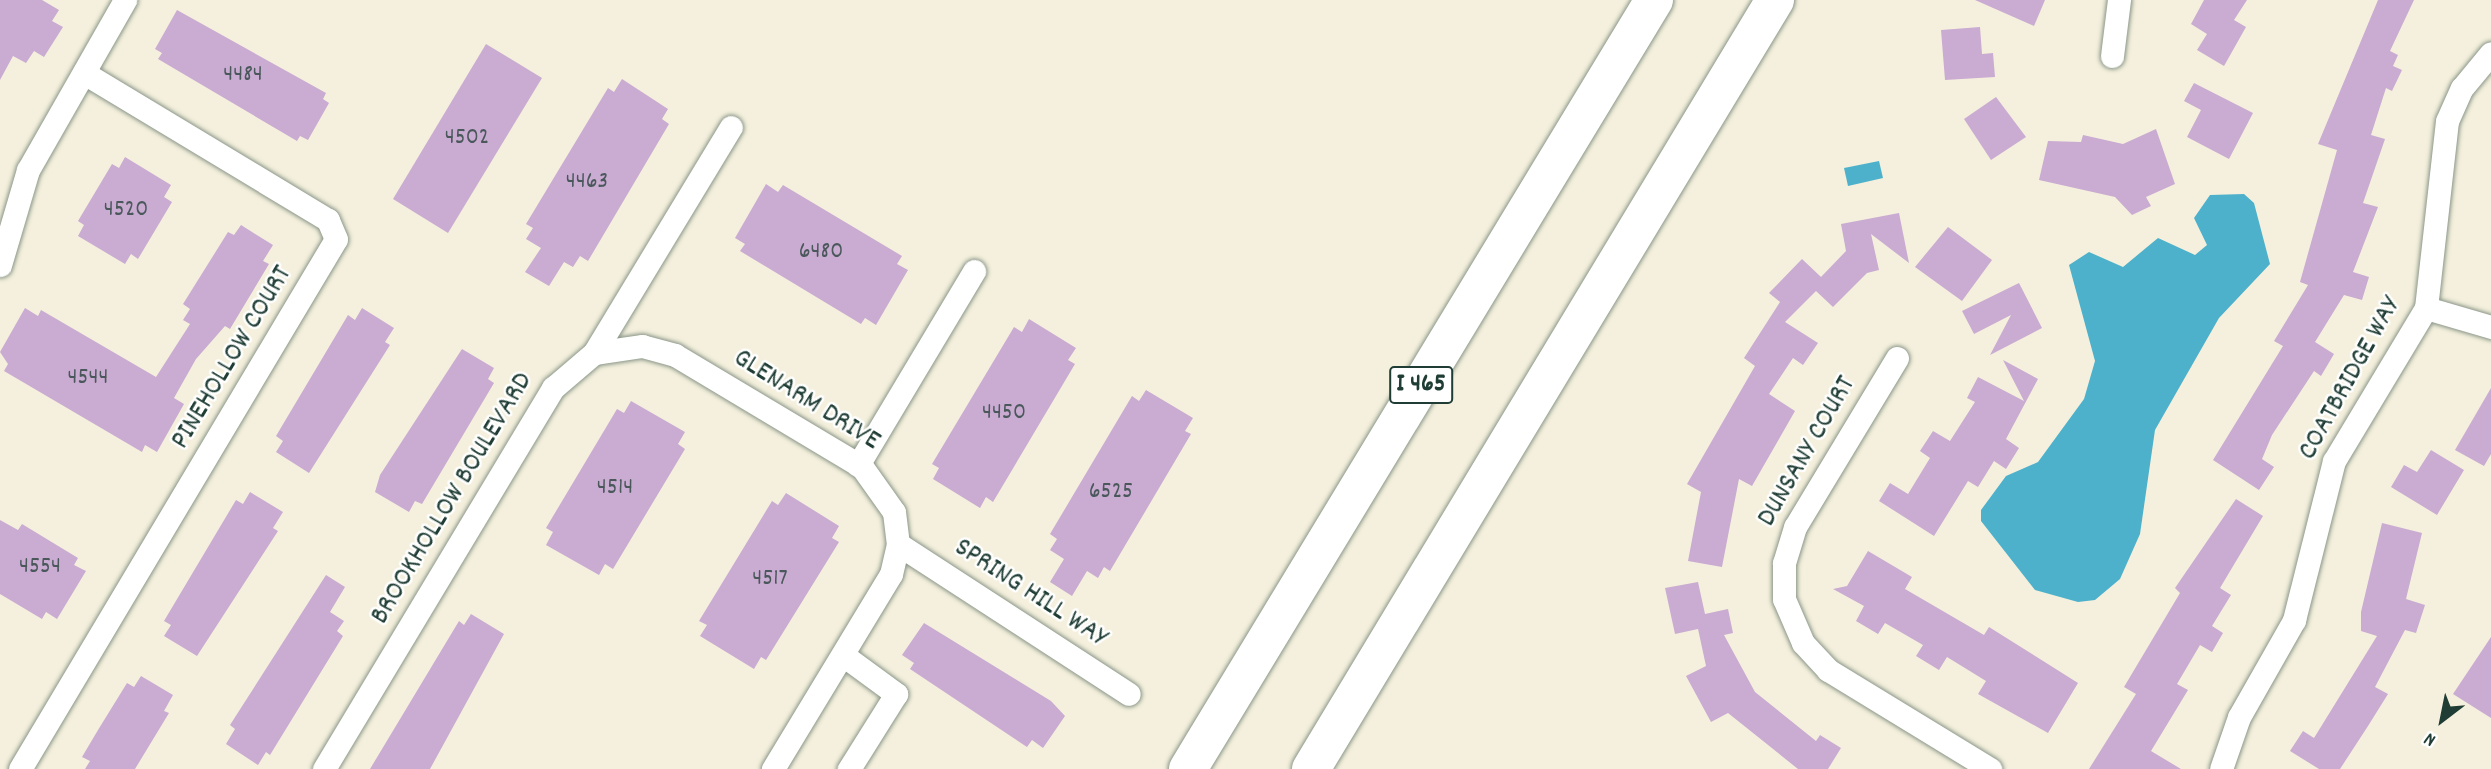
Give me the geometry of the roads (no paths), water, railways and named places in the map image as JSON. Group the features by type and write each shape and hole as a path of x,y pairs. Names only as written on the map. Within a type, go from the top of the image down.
{"highway":[{"name":"I 465","path":"1188,769 1654,0"},
{"path":"1311,769 1775,0"}],"street":[{"path":"0,265 28,170 125,0"},
{"path":"2112,56 2119,0"},
{"name":"COATBRIDGE WAY","path":"2221,769 2234,728 2294,620 2334,461 2426,308 2447,121 2462,88 2491,53"},
{"name":"PINEHOLLOW COURT","path":"20,769 336,239 328,220 84,73"},
{"name":"BROOKHOLLOW BOULEVARD","path":"324,769 552,387 594,353 731,127"},
{"path":"858,465 974,271"},
{"path":"2426,308 2491,327"},
{"name":"GLENARM DRIVE","path":"594,353 642,346 675,355 858,465 886,493 898,544 886,584 773,769"},
{"name":"DUNSANY COURT","path":"1897,358 1795,527 1784,563 1784,600 1803,643 1828,670 1990,769"},
{"name":"SPRING HILL WAY","path":"898,544 1129,694"},
{"path":"843,655 896,694 849,769"}],"water":[{"path":"1879,161 1883,178 1848,186 1844,168"},
{"path":"2244,194 2254,203 2270,264 2219,318 2155,430 2140,534 2120,579 2095,600 2078,602 2035,590 1981,521 1981,510 2006,476 2038,462 2084,399 2095,361 2069,265 2089,252 2123,267 2158,238 2195,255 2207,245 2194,218 2210,195"}]}
